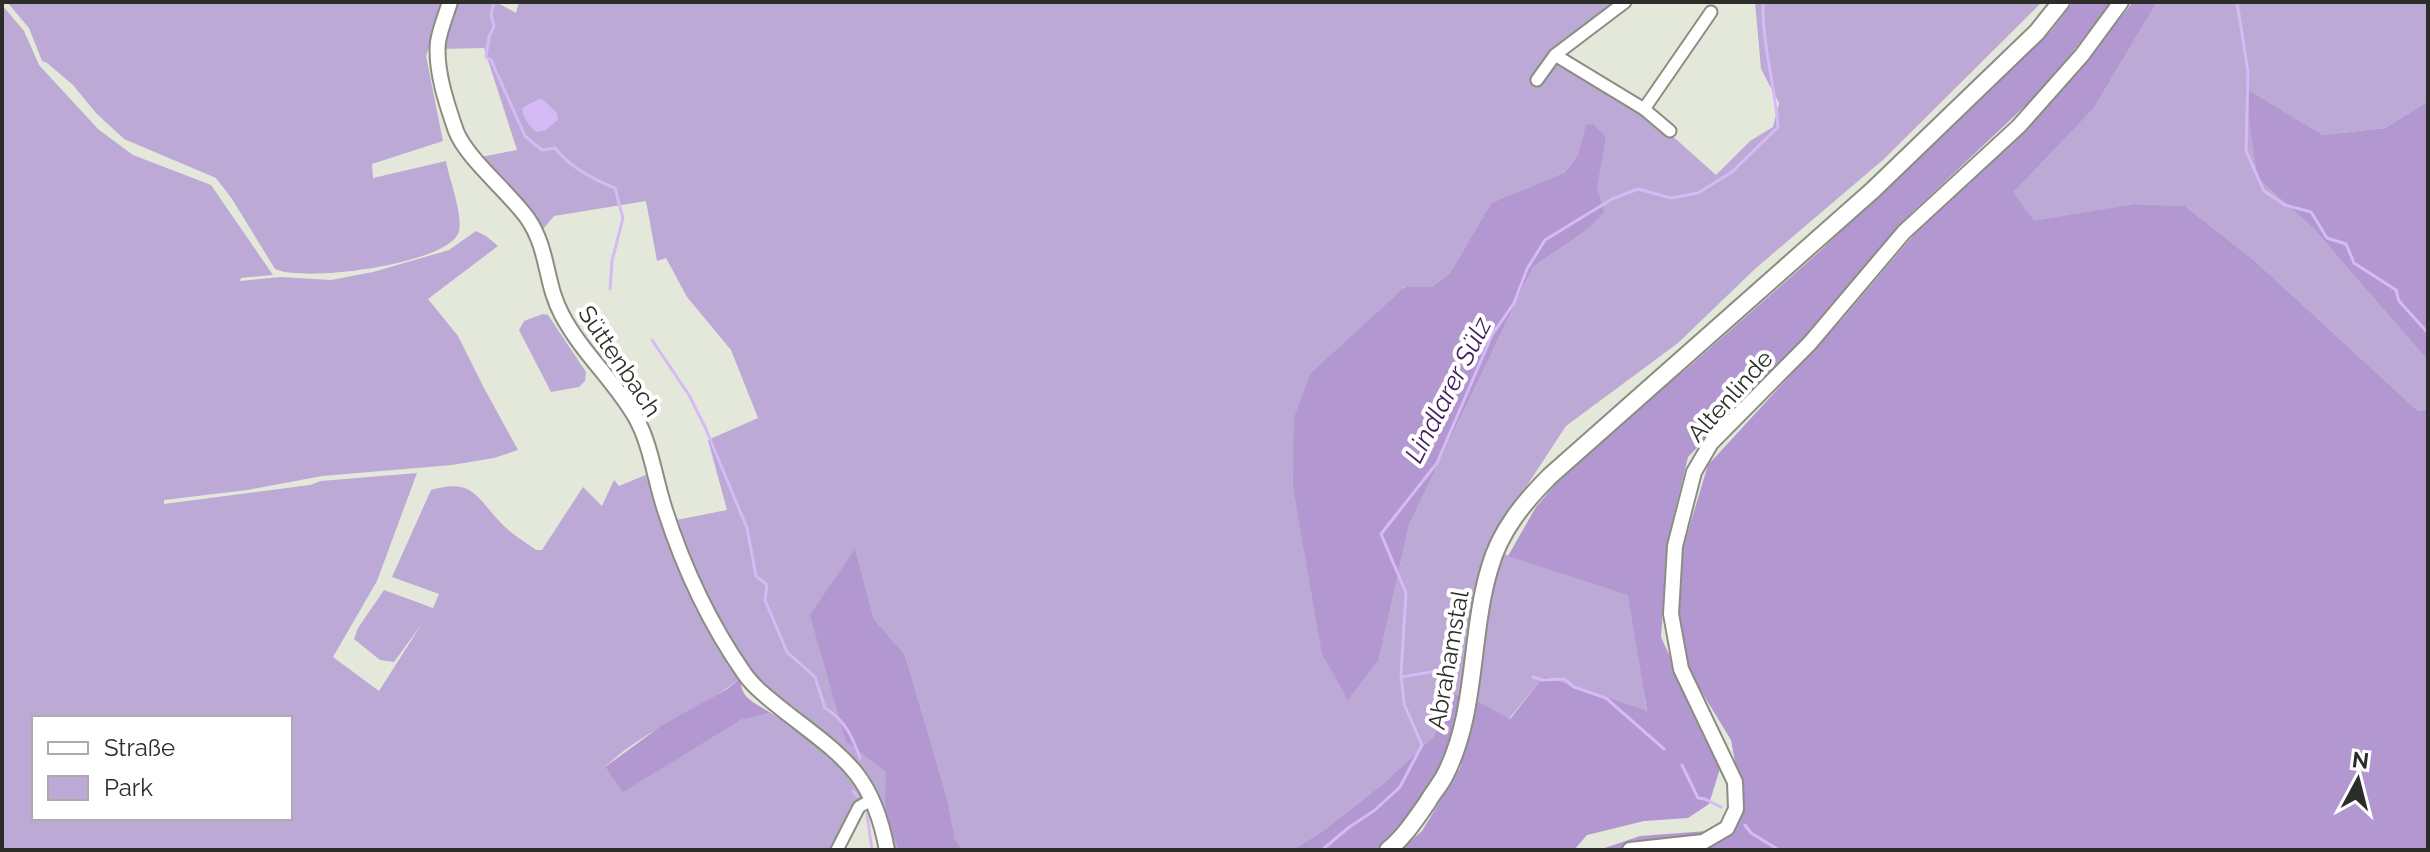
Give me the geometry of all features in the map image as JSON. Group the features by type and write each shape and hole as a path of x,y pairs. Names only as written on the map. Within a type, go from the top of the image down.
{"main road":[{"name":"Abrahamstal","path":"1388,850 1411,826 1444,777 1457,743 1469,692 1490,567 1504,534 1525,502 1550,476 1873,190 2026,43 2061,2"}],"street":[{"name":"Süttenbach","path":"450,2 440,35 438,55 460,139 531,224 541,243 552,292 561,315 637,420 669,523 711,617 750,681 845,760 862,779 880,817 887,850"},
{"path":"1537,80 1555,55 1625,2"},
{"name":"Altenlinde","path":"1630,850 1703,842 1727,828 1736,809 1735,782 1681,669 1671,614 1675,546 1694,472 1711,443 1810,343 1904,232 2019,126 2082,55 2121,2"},
{"path":"1644,109 1711,12"},
{"path":"1555,55 1644,109 1670,131"},
{"path":"837,850 859,807 873,799"}],"green space":[{"path":"7,2 445,2 426,56 443,141 372,164 373,178 446,161 460,219 458,234 447,245 428,254 372,268 314,274 275,269 216,178 124,139 96,113 73,85 42,61 29,28"},
{"path":"452,2 496,2 516,13 519,2 1620,2 1556,54 1632,100 1716,175 1750,141 1773,127 1779,103 1761,69 1755,2 2042,2 1884,159 1756,268 1678,343 1566,426 1486,548 1629,595 1647,712 1544,676 1509,719 1476,700 1449,692 1434,736 1384,783 1323,831 1292,850 962,850 955,841 948,801 905,655 874,619 855,550 846,740 887,772 885,816 899,850 889,850 876,802 732,655 671,521 727,510 708,440 758,418 731,350 687,297 666,258 657,261 646,201 554,216 539,234 476,158 517,150 484,48 440,49","holes":["1587,125 1606,137 1587,230 1533,267 1409,525 1379,659 1307,561 1293,487 1404,287 1432,287 1450,273 1491,203 1565,172 1578,155"]},
{"path":"2157,2 2428,2 2428,101 2385,128 2323,135 2246,89 2257,178 2313,228 2428,361 2428,409 2418,411 2256,262 2185,206 2134,204 2034,222 2012,191 2094,108"},
{"path":"2,5 24,31 39,65 98,129 133,155 211,185 273,275 241,278 240,281 280,277 331,280 373,272 449,250 476,231 498,246 428,299 458,336 518,450 494,458 452,465 322,476 247,490 164,500 164,504 321,481 417,473 377,581 333,657 379,691 421,625 394,662 380,660 354,639 384,590 433,608 439,594 392,577 431,490 456,486 465,488 479,498 509,530 536,550 542,550 583,487 602,506 614,480 619,486 648,474 741,678 637,742 605,767 623,791 741,720 771,713 822,750 844,773 862,799 833,850 2,850"},
{"path":"548,315 586,372 585,381 579,387 551,392 519,330 524,321"}],"shaded area":[{"path":"2073,2 2113,2 2041,91 1898,226 1821,320 1688,457 1668,540 1661,637 1690,701 1723,759 1709,804 1688,818 1644,821 1587,835 1574,850 1400,850 1422,831 1460,768 1476,700 1510,719 1544,676 1647,711 1628,595 1508,556 1536,507 1576,460 1691,365 1819,252 2051,31"},
{"path":"2133,2 2157,2 2094,108 2013,192 2034,221 2134,204 2185,206 2256,262 2418,411 2428,409 2428,850 1599,850 1640,836 1707,831 1743,807 1731,740 1687,668 1677,610 1684,544 1708,465 1843,318 1917,231 2060,92"},
{"path":"2245,88 2323,135 2385,128 2428,101 2428,361 2313,228 2257,178"},
{"path":"541,98 557,113 558,120 546,130 537,132 527,122 522,108"},
{"path":"1593,124 1606,137 1597,187 1604,212 1587,230 1533,267 1409,525 1379,659 1348,700 1322,654 1293,487 1294,418 1310,374 1405,287 1432,287 1450,273 1491,203 1565,172 1578,155 1586,125"},
{"path":"855,549 874,619 905,655 948,801 955,840 962,850 899,850 885,816 886,772 846,741 810,615"},
{"path":"741,678 745,695 771,713 741,720 623,792 605,767 661,726"},
{"path":"1449,692 1462,696 1444,764 1424,798 1392,837 1376,850 1292,850 1323,831 1384,783 1434,736"}],"waterway":[{"path":"494,2 491,15 494,26 486,57 491,60 525,136 542,150 555,148 582,172 615,188 623,218 612,261 610,289"},
{"name":"Lindlarer Sülz","path":"1322,850 1400,787 1422,745 1404,704 1401,673 1406,593 1381,534 1437,463 1492,335 1514,303 1527,269 1545,240 1612,199 1638,189 1671,198 1698,193 1732,172 1778,127 1764,33 1763,2"},
{"path":"2237,2 2248,72 2246,151 2264,191 2285,205 2311,212 2327,238 2346,244 2354,263 2396,290 2399,301 2428,333"},
{"path":"652,340 689,395 705,427 747,528 756,576 767,585 765,600 787,652 815,677 825,708 847,729 860,758"},
{"path":"1401,677 1455,668"},
{"path":"1533,677 1564,679 1574,687 1606,698 1664,749"},
{"path":"1682,765 1698,798 1721,807"},
{"path":"853,791 857,796"},
{"path":"867,814 872,850"},
{"path":"1745,825 1751,833 1779,850"}]}
